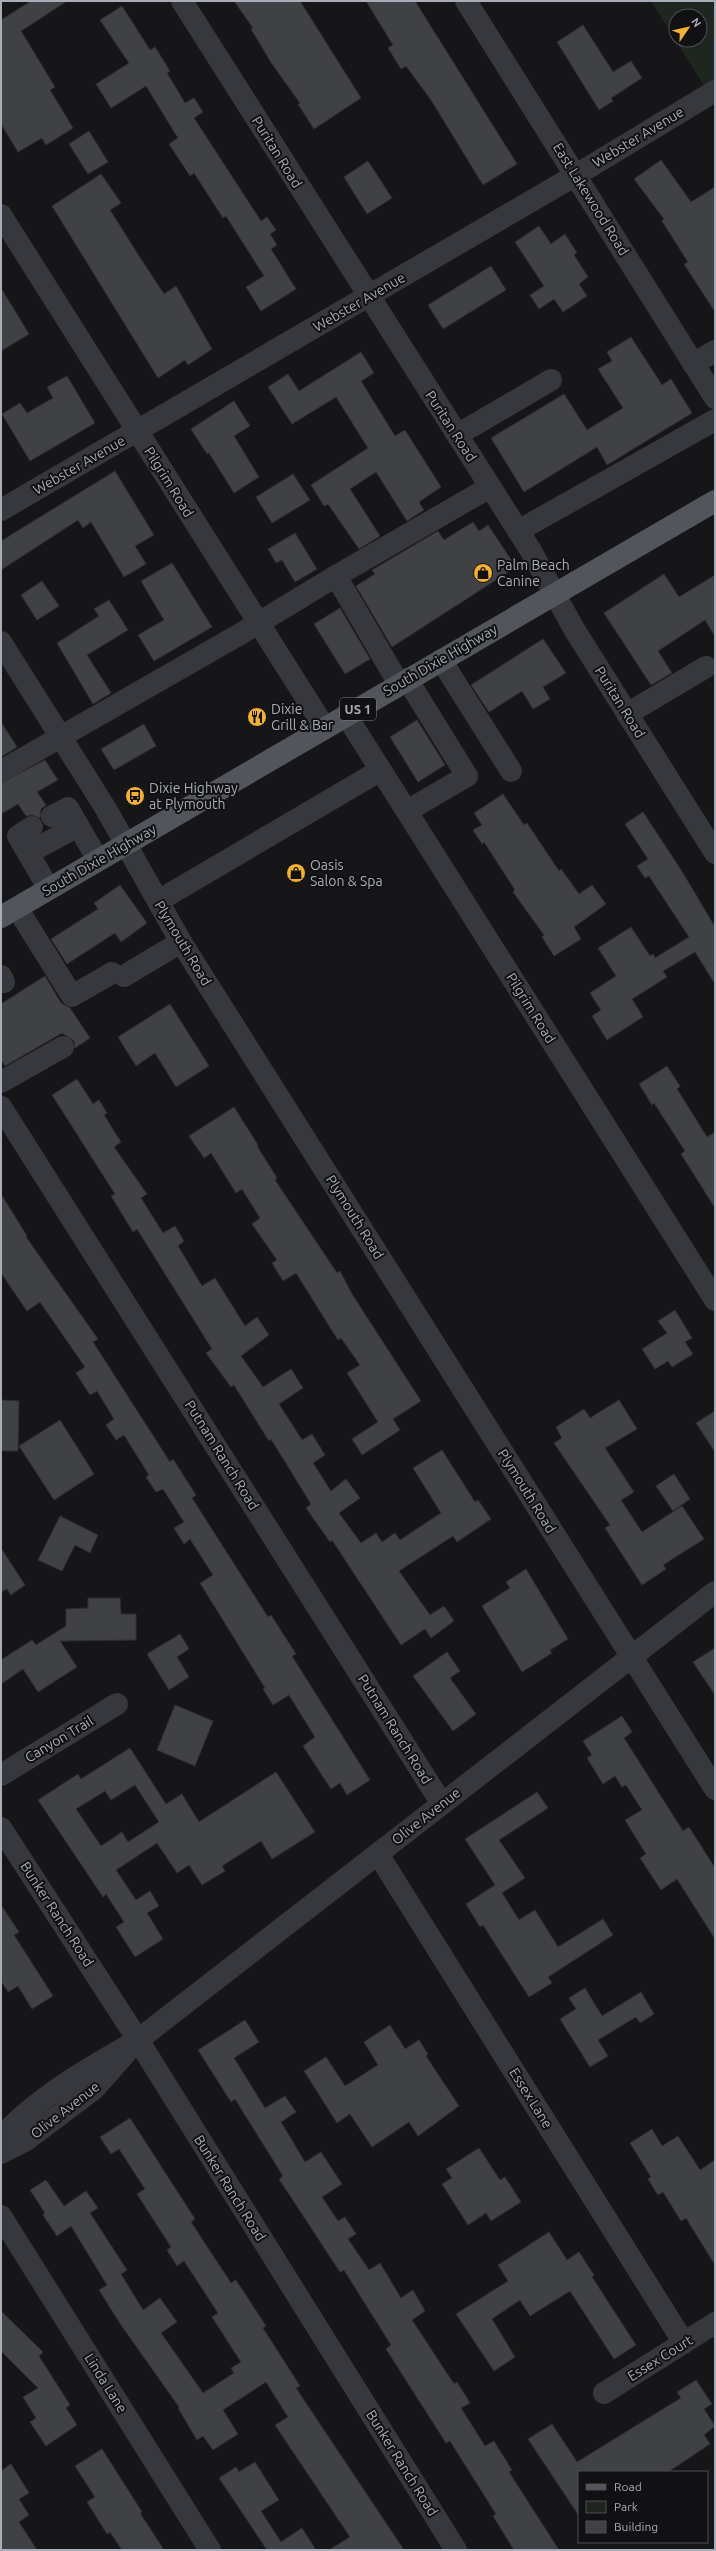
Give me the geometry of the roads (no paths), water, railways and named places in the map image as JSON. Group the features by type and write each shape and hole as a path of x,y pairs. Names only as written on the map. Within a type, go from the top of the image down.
{"main road":[{"name":"South Dixie Highway","path":"9,913 715,501"}],"street":[{"name":"Puritan Road","path":"182,1 518,531 554,594 627,714 715,853"},
{"name":"East Lakewood Road","path":"466,1 715,398"},
{"name":"Webster Avenue","path":"1,510 576,175 715,91"},
{"name":"Pilgrim Road","path":"1,215 136,431 325,728"},
{"path":"693,364 715,351"},
{"path":"457,435 551,380"},
{"path":"518,531 715,420"},
{"path":"1,771 490,487"},
{"path":"336,576 403,682 467,776 407,811"},
{"name":"Plymouth Road","path":"1,642 95,792 124,845 181,942 715,1789"},
{"path":"441,660 512,771"},
{"path":"627,714 706,667"},
{"name":"Pilgrim Road","path":"346,715 715,1300"},
{"path":"158,901 381,770"},
{"path":"28,853 95,792"},
{"path":"66,817 98,860"},
{"path":"32,827 18,836 49,889"},
{"path":"9,913 72,996 181,942"},
{"path":"1,1082 63,1047"},
{"name":"Putnam Ranch Road","path":"1,1107 442,1804"},
{"name":"Olive Avenue","path":"1,2137 15,2122 81,2072 138,2040 715,1592"},
{"name":"Canyon Trail","path":"1,1775 117,1704"},
{"name":"Bunker Ranch Road","path":"1,1828 138,2040 456,2550"},
{"name":"Essex Lane","path":"378,1854 684,2343"},
{"name":"Olive Avenue","path":"1,2154 25,2141 94,2090 138,2040"},
{"name":"Linda Lane","path":"1,2216 210,2550"},
{"name":"Essex Court","path":"604,2393 715,2323"}],"place":[{"name":"Palm Beach Canine","path":"483,573"},
{"name":"Dixie Grill & Bar","path":"257,717"},
{"name":"Dixie Highway at Plymouth","path":"135,796"},
{"name":"Oasis Salon & Spa","path":"296,873"}]}
